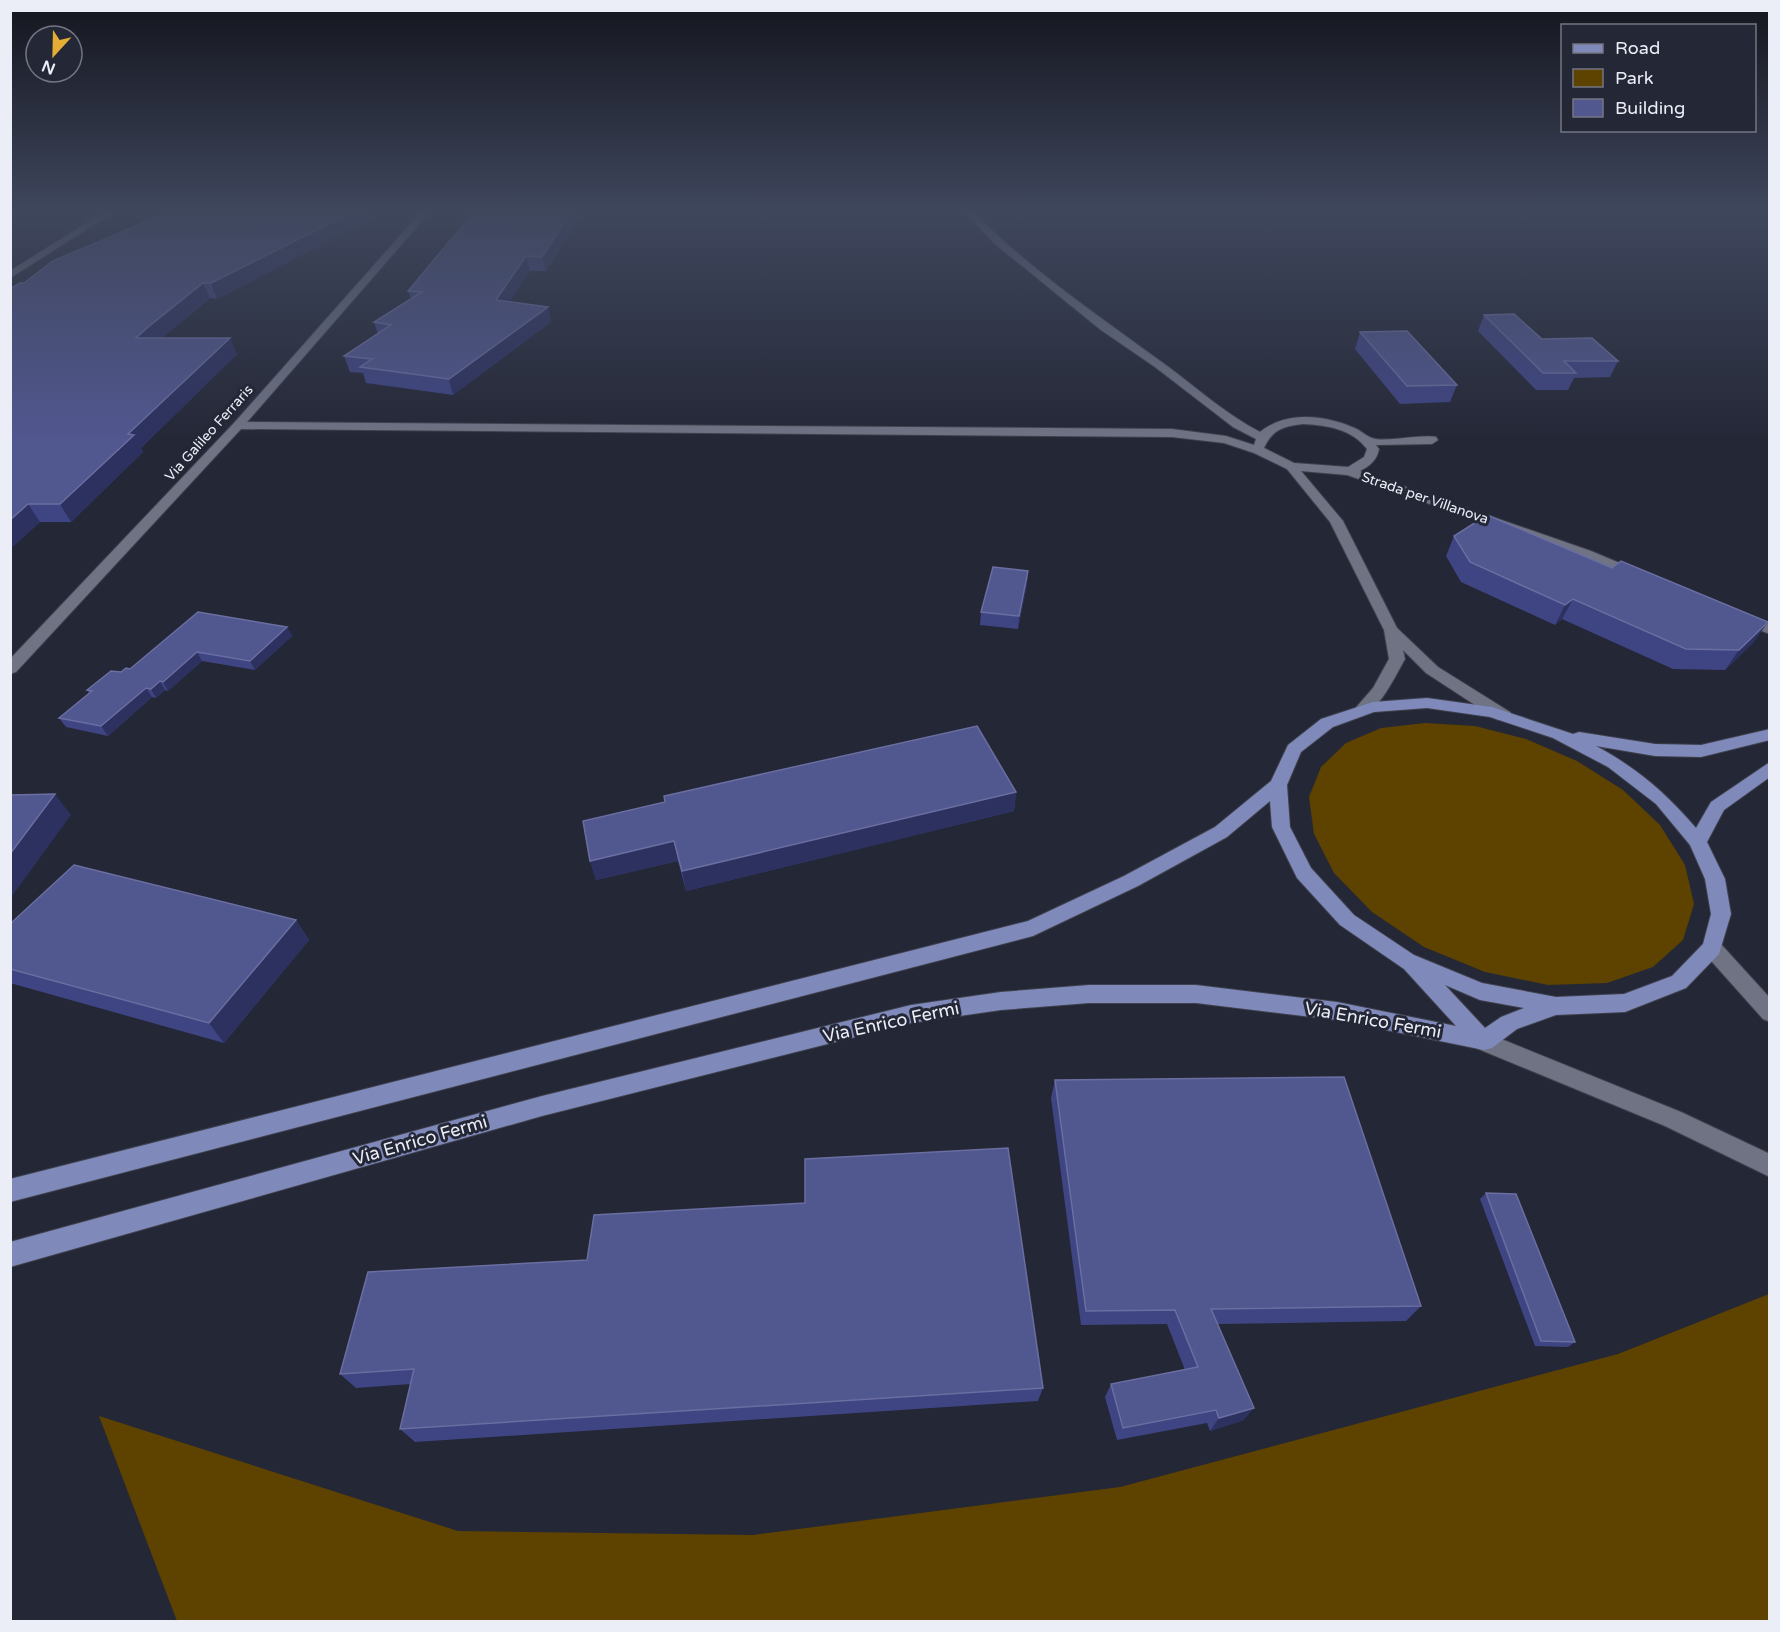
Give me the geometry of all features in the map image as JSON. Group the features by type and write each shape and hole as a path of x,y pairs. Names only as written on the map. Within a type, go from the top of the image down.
{"main road":[{"path":"10,1191 1033,928 1131,881 1221,832 1278,785 1294,749 1327,723 1372,707 1427,703 1492,712 1559,734 1655,750 1701,751 1770,734"},
{"path":"1407,961 1480,991 1556,1006 1625,1003 1679,982 1712,948 1721,914 1715,879 1698,842 1662,800 1614,763 1559,734"},
{"path":"1698,842 1717,806 1770,768"},
{"path":"1278,785 1281,827 1304,873 1347,920 1407,961 1484,1041 1509,1023 1556,1006"},
{"name":"Via Enrico Fermi","path":"10,1255 542,1106 911,1014 1001,1001 1089,994 1196,994 1337,1011 1484,1041"}],"street":[{"name":"Via Galileo Ferraris","path":"10,669 18,654 238,425 357,288"},
{"path":"1055,288 1105,328 1159,365 1237,425 1261,436"},
{"path":"1258,450 1261,436 1272,427 1297,420 1340,427 1362,436 1368,442 1432,440"},
{"path":"238,425 1172,433 1226,440 1258,450 1291,466 1336,521 1391,630 1397,659 1378,690 1361,711"},
{"name":"Strada per Villanova","path":"1349,471 1362,466 1371,458 1373,449 1368,442"},
{"name":"Strada per Villanova","path":"1291,466 1349,471 1586,554 1651,581"},
{"path":"1726,612 1770,630"},
{"path":"1391,630 1432,670 1504,716"},
{"path":"1712,948 1770,1013"},
{"name":"Via Enrico Fermi","path":"1484,1041 1673,1119 1770,1166"}],"green space":[{"path":"1425,723 1475,726 1526,739 1577,761 1623,790 1660,825 1685,865 1694,904 1683,940 1653,967 1607,983 1548,985 1485,972 1424,947 1372,912 1334,873 1314,834 1309,797 1321,767 1346,743 1381,728"},
{"path":"1769,1294 1769,1621 177,1621 99,1416 458,1531 753,1535 1120,1487 1618,1354"}],"building":[{"path":"197,288 136,338 230,338 128,434 134,435 60,504 28,504 10,520 10,289"},
{"path":"410,288 504,288 496,300 548,307 449,379 360,367 372,359 344,356 391,325 374,322 422,292 408,291"},
{"path":"1514,314 1542,339 1592,338 1618,361 1564,361 1576,373 1543,373 1484,315"},
{"path":"1407,331 1457,385 1407,386 1360,332"},
{"path":"1487,515 1612,568 1621,561 1768,622 1739,650 1686,649 1573,599 1565,605 1470,562 1454,536"},
{"path":"993,567 1028,571 1019,616 981,612"},
{"path":"198,612 287,627 250,661 197,652 163,682 160,681 151,689 146,688 101,726 59,718 92,691 87,690 111,671 121,672 126,668 130,669"},
{"path":"977,726 1016,792 682,871 674,841 590,861 583,821 665,802 664,796"},
{"path":"55,794 10,854 10,795"},
{"path":"74,865 296,920 209,1023 10,969 10,924"},
{"path":"1344,1077 1421,1306 1211,1309 1254,1408 1219,1418 1216,1410 1123,1428 1111,1384 1198,1367 1175,1310 1086,1311 1055,1080"},
{"path":"1008,1148 1043,1388 400,1429 414,1369 340,1374 368,1272 587,1260 594,1215 805,1203 805,1159"},
{"path":"1486,1193 1516,1194 1575,1342 1541,1341"}]}
